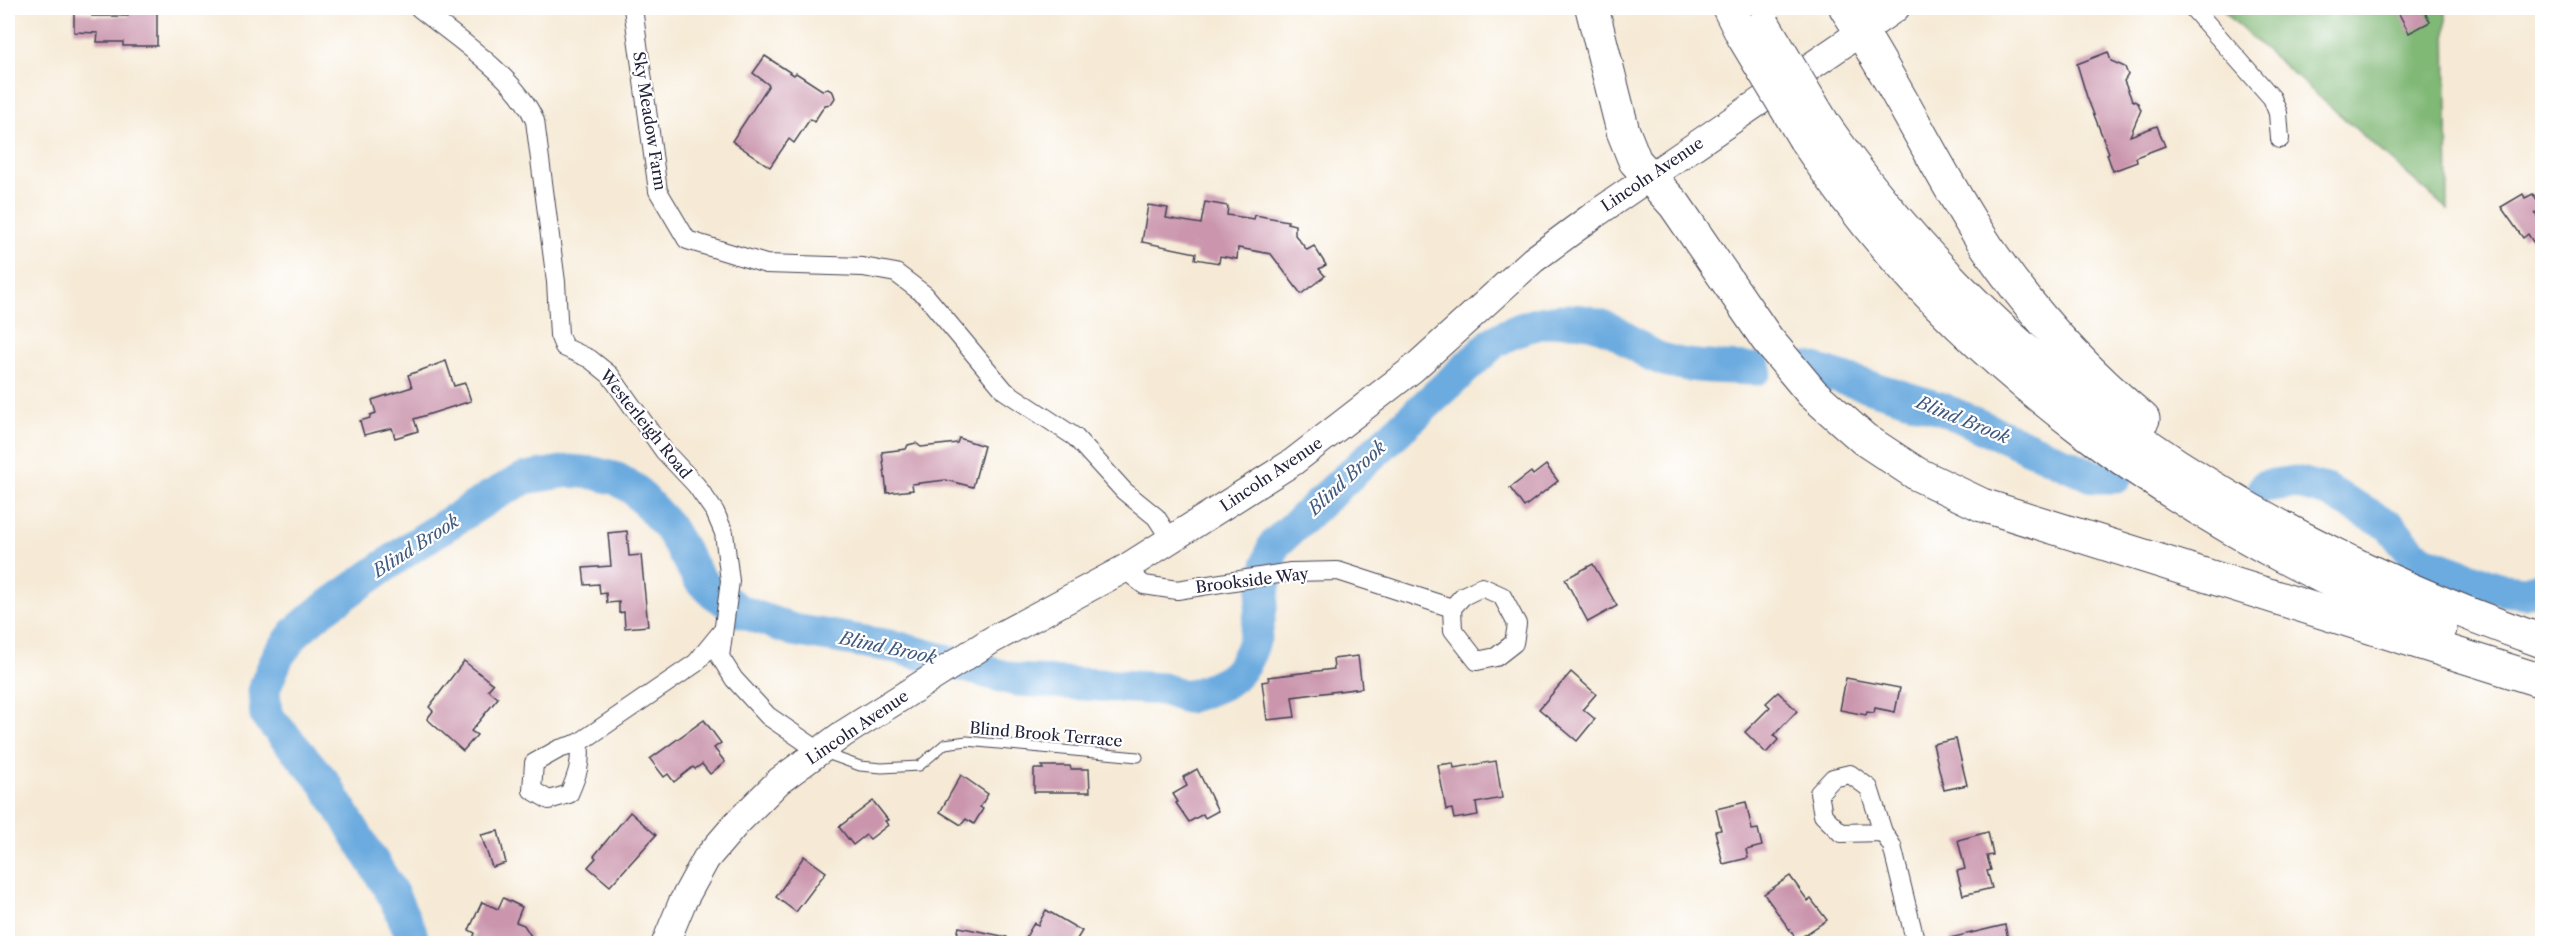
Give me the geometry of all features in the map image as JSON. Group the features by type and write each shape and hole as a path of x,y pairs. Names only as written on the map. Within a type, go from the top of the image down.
{"highway":[{"path":"1592,8 1626,142 1635,161 1675,206 1748,313 1790,368 1837,417 1899,463 1940,487 1982,505 2542,681"},
{"path":"1748,19 1872,228 1941,305 1996,357 2067,417 2152,477 2236,530 2296,563 2388,607 2482,645 2542,666"},
{"path":"1854,19 1974,226 2026,300 2102,383 2158,431 2216,473 2276,510 2362,569"},
{"path":"1815,132 1974,305 2058,378 2157,452 2242,506 2362,569 2455,610 2542,641"}],"street":[{"name":"Westerleigh Road","path":"419,8 501,75 519,93 531,110 535,120 556,282 559,335 564,347 590,359 610,375 664,451 696,485 715,512 724,533 730,581 720,657 734,679 768,716 819,751"},
{"name":"Sky Meadow Farm","path":"633,8 658,191 687,240 766,264 863,267 896,273 925,294 1005,391 1074,437 1124,491 1156,517 1172,540"},
{"name":"Lincoln Avenue","path":"664,944 682,903 706,859 736,824 779,781 843,734 992,640 1124,569 1293,462 1413,369 1533,260 1648,177 1854,19 1896,8"},
{"path":"2193,8 2272,98 2278,113 2280,139"},
{"name":"Brookside Way","path":"1124,569 1143,585 1177,590 1291,572 1338,571 1452,608"},
{"path":"579,743 696,663 724,628"},
{"path":"1883,832 1892,846 1916,944"}],"lane":[{"name":"Blind Brook Terrace","path":"819,751 860,766 882,768 919,766 945,744 967,741 1138,757"}],"green space":[{"path":"2221,8 2446,8 2448,210 2241,28"}],"building":[{"path":"128,8 157,8 157,46 123,46 123,42 97,42 98,33 74,32 74,12 92,13 92,16 128,16"},
{"path":"2396,8 2423,8 2430,22 2409,33"},
{"path":"2108,52 2111,61 2125,67 2128,75 2124,81 2132,100 2138,103 2141,110 2130,136 2157,126 2165,146 2136,157 2137,162 2113,171 2107,154 2109,153 2077,64"},
{"path":"765,56 822,90 828,89 833,92 835,98 831,104 825,105 814,122 810,119 794,143 789,139 770,167 732,141 769,85 753,73"},
{"path":"2523,194 2525,198 2533,194 2542,208 2535,213 2542,226 2542,236 2533,242 2528,234 2523,238 2501,207"},
{"path":"1205,202 1228,206 1227,215 1254,219 1255,215 1288,221 1287,223 1295,225 1295,235 1307,250 1314,246 1326,265 1319,269 1325,276 1301,294 1271,254 1238,248 1237,259 1220,256 1219,263 1195,259 1196,253 1142,242 1148,205 1168,208 1166,218 1201,224"},
{"path":"446,361 454,386 465,383 471,401 414,419 418,431 395,438 392,428 364,435 360,421 376,413 372,400 412,387 408,375"},
{"path":"959,438 984,446 973,487 946,480 912,484 913,490 887,493 882,452 906,449 908,445 916,443 921,447 957,443"},
{"path":"1546,465 1558,481 1524,507 1510,488 1531,472 1533,475"},
{"path":"627,531 629,556 641,555 648,626 625,628 624,612 619,613 619,602 607,603 606,593 600,594 599,584 585,585 583,568 611,566 608,533"},
{"path":"1593,564 1617,606 1588,622 1565,579"},
{"path":"1358,656 1362,688 1292,697 1295,717 1267,720 1262,682 1269,681 1268,677 1334,669 1333,659"},
{"path":"464,661 493,684 488,690 498,698 471,731 477,735 463,751 427,719 433,711 429,707"},
{"path":"1571,672 1596,694 1583,709 1595,719 1577,741 1539,709"},
{"path":"1846,678 1900,688 1895,712 1875,708 1874,713 1867,712 1866,715 1840,710"},
{"path":"1778,692 1797,711 1774,735 1778,740 1766,753 1745,732 1770,707 1766,703"},
{"path":"704,720 721,743 714,748 725,762 710,774 702,764 695,769 693,767 674,782 668,774 664,777 650,759"},
{"path":"1956,739 1967,785 1944,790 1933,744"},
{"path":"1496,761 1502,798 1476,803 1478,815 1454,819 1452,809 1446,810 1438,765 1453,763 1454,768"},
{"path":"1042,766 1089,769 1090,792 1034,792 1034,769 1043,769"},
{"path":"1197,769 1218,811 1205,818 1203,814 1189,822 1176,803 1178,802 1173,794 1187,786 1183,777"},
{"path":"961,775 988,794 980,807 983,809 974,824 966,819 961,825 940,812"},
{"path":"873,801 888,820 885,821 888,825 870,839 866,835 853,845 839,827"},
{"path":"1746,802 1752,830 1758,829 1762,846 1746,850 1748,858 1723,864 1715,831 1721,830 1716,809"},
{"path":"630,812 656,835 610,886 588,867 596,858 594,856"},
{"path":"498,831 506,863 492,867 481,835"},
{"path":"1988,832 1993,855 1987,856 1991,870 1987,871 1992,888 1963,895 1957,871 1965,869 1958,840"},
{"path":"804,856 826,872 796,912 776,897"},
{"path":"1790,876 1808,901 1811,899 1827,920 1797,940 1764,894"},
{"path":"503,898 522,907 516,922 524,925 531,936 528,944 471,944 475,933 469,930 482,902 498,909"},
{"path":"1046,910 1082,931 1074,944 1022,944 1034,923 1038,925"},
{"path":"2005,925 2009,944 1951,944 1950,938"},
{"path":"959,927 1007,937 1007,944 955,944"}],"waterway":[{"name":"Blind Brook","path":"413,944 411,933 392,893 324,782 266,715 264,689 278,656 296,632 318,613 416,544 490,497 525,478 569,471 594,473 617,479 634,489 668,526 700,580 714,593 740,611 793,630 896,647 1016,680 1163,689 1187,697 1224,683 1234,676 1244,663 1252,648 1274,545 1494,342 1537,324 1552,321 1582,321 1612,330 1650,354 1666,361 1705,367 1756,369"},
{"name":"Blind Brook","path":"1808,368 1943,409 2095,477 2116,477"},
{"name":"Blind Brook","path":"2265,486 2295,482 2328,491 2390,526 2413,554 2430,563 2504,590 2525,592 2542,587"}]}
